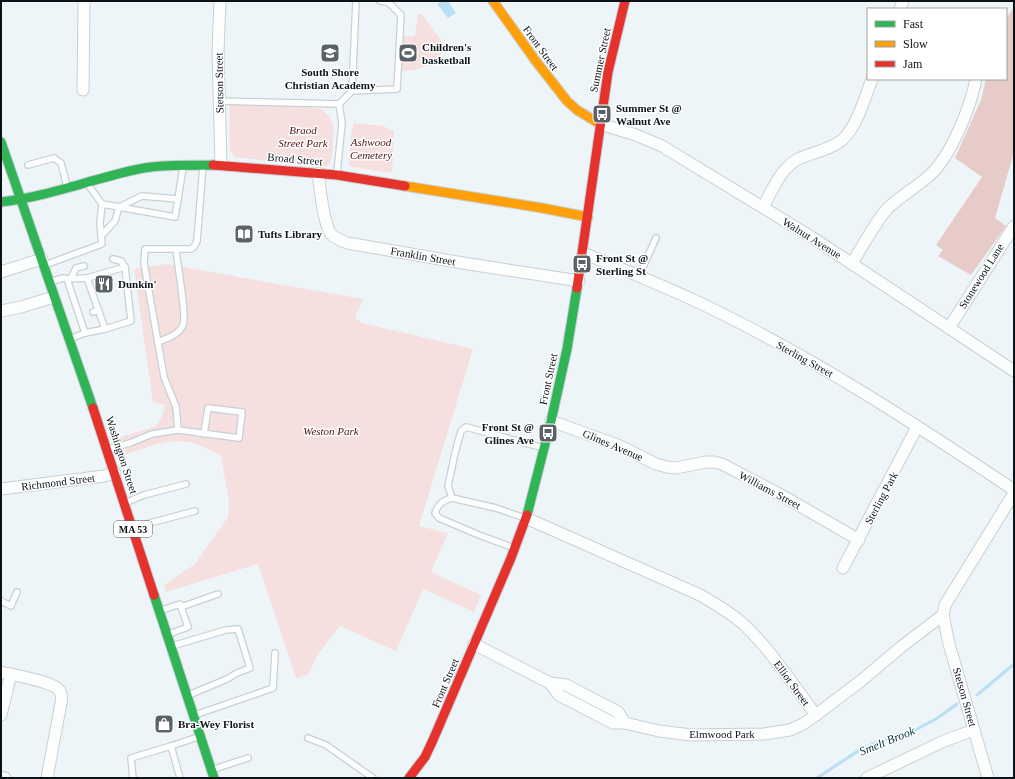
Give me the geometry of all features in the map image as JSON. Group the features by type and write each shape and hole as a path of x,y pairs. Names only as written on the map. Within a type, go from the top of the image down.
{"street":[{"path":"83,90 84,1"},
{"name":"Stetson Street","path":"220,1 218,51 221,165"},
{"name":"Front Street","path":"409,778 424,757 433,740 526,518 551,421 567,349 579,281 600,124 577,110 567,101 492,1"},
{"name":"Summer Street","path":"600,124 608,72 625,1"},
{"path":"763,207 781,175 791,164 800,158 833,146 848,134 872,80"},
{"path":"852,263 889,207 926,178 940,164 959,128 971,99 976,80"},
{"name":"Walnut Avenue","path":"600,124 636,135 662,146 852,263 1014,371"},
{"name":"Washington Street","path":"1,142 107,449 213,774"},
{"name":"Broad Street","path":"1,202 21,200 134,170 157,166 221,165 337,175 588,217"},
{"name":"Franklin Street","path":"318,173 327,226 331,234 339,240 347,243 469,264 579,281"},
{"name":"Stonewood Lane","path":"949,328 1014,226"},
{"name":"Sterling Street","path":"583,253 700,303 837,377 918,427 1014,492"},
{"path":"1,272 43,262"},
{"path":"1,311 21,307 54,297"},
{"name":"Glines Avenue","path":"551,421 620,446 656,464 667,468 676,468"},
{"name":"Sterling Park","path":"843,568 918,427"},
{"name":"Williams Street","path":"676,468 706,462 722,464 783,496 859,540"},
{"name":"Richmond Street","path":"1,489 115,474"},
{"name":"Elliot Street","path":"526,518 700,595 722,607 741,622 762,643 816,715 942,615 945,605 1014,492"},
{"name":"Stetson Street","path":"942,615 988,778"},
{"name":"Elmwood Park","path":"474,644 550,683 559,695 613,723 625,723 659,731 691,735 764,734 790,730 803,724 816,715"},
{"path":"1,715 6,673 48,684 55,687 60,692 61,703 47,778"},
{"path":"867,778 944,741 974,730"},
{"path":"1,777 5,778"}],"lane":[{"path":"219,101 339,104 352,91 356,1"},
{"path":"352,91 398,89 401,15 388,2 380,1"},
{"path":"337,175 342,123 339,104"},
{"path":"28,165 54,158 61,163 68,188"},
{"path":"102,204 176,217 183,165"},
{"path":"178,430 176,408 164,377 144,263 145,249 190,249 194,247 197,241 204,166"},
{"path":"43,262 102,244 100,223 102,204 87,183"},
{"path":"101,236 115,221 120,207 142,196 178,198"},
{"path":"638,276 656,238"},
{"path":"158,342 175,334 183,325 184,314 176,249"},
{"path":"69,339 85,333 131,321 125,267 121,261 113,259"},
{"path":"84,266 76,268 69,279 85,333"},
{"path":"49,282 64,278 87,278 125,267"},
{"path":"87,278 90,297 95,311 105,329"},
{"path":"107,449 130,443 152,434 178,430 204,434 239,438 242,412 208,408 204,434"},
{"path":"452,498 448,486 461,431 466,427 544,448"},
{"path":"124,502 186,484"},
{"path":"514,548 439,518 435,514 437,506 444,500 452,498 496,508 526,518"},
{"path":"132,527 195,511"},
{"path":"1,601 11,606 17,592"},
{"path":"181,607 218,594"},
{"path":"159,610 180,604 188,627 167,635"},
{"path":"171,646 226,630 238,629 250,668 187,696"},
{"path":"194,716 273,688 275,653"},
{"path":"133,778 131,758 200,736"},
{"path":"308,738 326,745 373,778"},
{"path":"171,746 179,778"},
{"path":"213,774 248,758"}],"green space":[{"path":"418,14 422,14 444,44 439,59 434,66 426,66 416,70 399,71 401,36 415,36"},
{"name":"Braod Street Park","path":"229,103 294,106 321,109 329,116 334,127 332,158 328,166 322,167 234,157 230,150"},
{"name":"Ashwood Cemetery","path":"354,123 383,126 394,131 392,173 352,167 349,164 351,133"},
{"name":"Weston Park","path":"166,264 363,299 355,318 362,323 473,349 419,526 448,533 431,572 481,595 474,612 423,589 396,651 340,626 318,654 308,675 296,678 258,564 166,592 164,585 195,564 228,517 229,502 221,456 207,448 184,441 174,441 153,445 126,454 120,437 157,425 165,405 153,402 134,269"}],"shaded area":[{"path":"1014,6 1014,152 995,218 1006,226 971,275 938,256 943,250 936,245 982,177 955,158 981,100 986,80 1007,80 1007,17"}],"water":[{"path":"442,1 448,1 456,13 448,18 437,4"}],"waterway":[{"name":"Smelt Brook","path":"977,695 1014,664"},
{"name":"Smelt Brook","path":"817,778 858,751 875,743 915,730 936,719 957,704"}],"traffic: fast":[{"path":"1,142 93,408"},
{"path":"1,202 18,200 144,168 213,165"},
{"path":"527,515 551,421 567,349 577,288"},
{"path":"154,595 214,778"}],"traffic: slow":[{"path":"493,1 535,60 567,101 577,110 600,124"},
{"path":"405,186 588,217"}],"traffic: jam":[{"path":"577,288 608,72 625,1"},
{"path":"213,165 337,175 405,186"},
{"path":"93,408 154,595"},
{"path":"409,778 425,757 433,740 511,558 527,515"}],"place":[{"name":"South Shore Christian Academy","path":"330,53"},
{"name":"Children's basketball","path":"408,53"},
{"name":"Summer St @ Walnut Ave","path":"602,114"},
{"name":"Tufts Library","path":"244,234"},
{"name":"Front St @ Sterling St","path":"582,264"},
{"name":"Dunkin'","path":"104,284"},
{"name":"Front St @ Glines Ave","path":"548,433"},
{"name":"Bra-Wey Florist","path":"164,724"}]}
